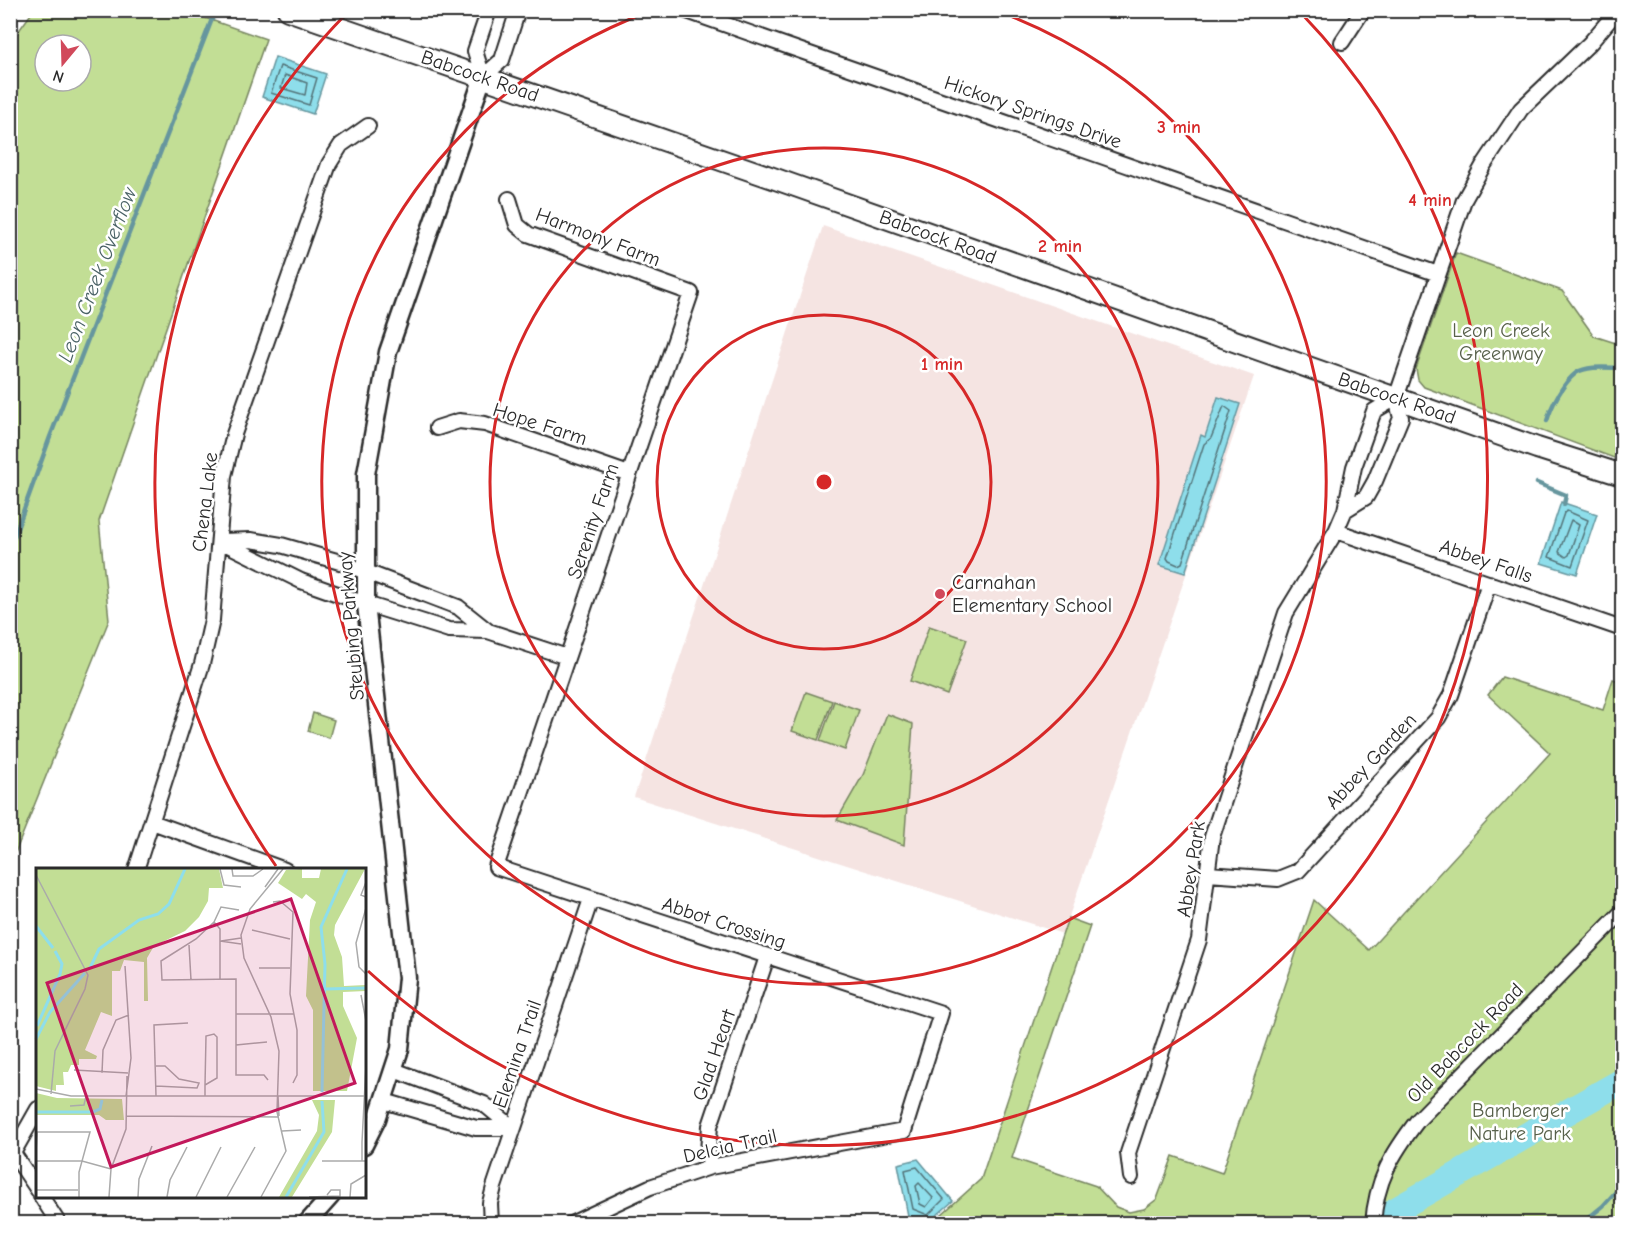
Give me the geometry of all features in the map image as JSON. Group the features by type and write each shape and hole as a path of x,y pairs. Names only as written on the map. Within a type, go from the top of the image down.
{"main road":[{"name":"Babcock Road","path":"288,10 1396,398 1623,475"}],"street":[{"path":"489,10 475,51 483,77 502,60 518,10"},
{"name":"Hickory Springs Drive","path":"684,10 1438,274"},
{"path":"1342,42 1364,10"},
{"path":"1345,510 1366,497 1401,418 1396,398 1464,200 1503,134 1521,109 1590,43 1618,10"},
{"name":"Steubing Parkway","path":"366,1141 384,1101 400,1049 406,969 366,604 366,474 388,352 483,77"},
{"name":"Chena Lake","path":"137,868 202,664 212,620 224,476 234,434 329,164 341,145 368,126"},
{"name":"Harmony Farm","path":"509,199 517,225 528,234 691,293"},
{"name":"Serenity Farm","path":"496,867 691,293"},
{"name":"Abbey Park","path":"1131,1177 1128,1153 1199,940 1212,837 1286,613 1336,531 1345,510 1354,467 1374,411 1396,398"},
{"name":"Hope Farm","path":"437,428 459,421 485,424 629,474"},
{"name":"Abbey Falls","path":"1336,531 1623,629"},
{"path":"220,541 251,540 281,545 365,571 458,607 488,631"},
{"path":"220,541 302,581 366,604 449,630 488,631 567,657"},
{"name":"Abbey Garden","path":"1208,874 1278,879 1298,871 1438,718 1451,695 1489,582"},
{"path":"518,757 531,762"},
{"path":"152,822 279,868"},
{"name":"Abbot Crossing","path":"496,867 941,1013 904,1131"},
{"name":"Elemina Trail","path":"491,1224 490,1203 513,1128 591,899"},
{"name":"Old Babcock Road","path":"1372,1224 1374,1199 1391,1155 1418,1120 1623,912"},
{"name":"Glad Heart","path":"710,1167 710,1126 767,957"},
{"path":"394,1070 484,1104 513,1128"},
{"path":"384,1101 476,1128 513,1128"},
{"path":"36,1113 13,1153 36,1187"},
{"name":"Delcia Trail","path":"571,1224 650,1187 710,1167 904,1131"},
{"path":"42,1198 59,1224"},
{"path":"306,1224 330,1198"}],"shaded area":[{"name":"Carnahan Elementary School","path":"823,226 1254,376 1063,934 634,797"}],"green space":[{"path":"33,11 185,11 266,39 99,521 109,620 11,863 10,43"},
{"name":"Leon Creek Greenway","path":"1456,253 1562,291 1594,336 1622,345 1622,461 1424,387 1418,380 1416,369"},
{"path":"929,626 967,639 947,695 910,681"},
{"name":"Bamberger Nature Park","path":"1502,677 1603,710 1613,679 1622,682 1622,1223 931,1224 981,1179 1068,918 1090,926 1012,1158 1096,1186 1116,1207 1129,1212 1144,1209 1157,1199 1173,1156 1222,1173 1314,900 1369,950 1550,753 1488,695"},
{"path":"806,692 832,701 818,740 792,731"},
{"path":"834,701 859,710 845,750 820,741"},
{"path":"313,713 334,720 329,738 308,731"},
{"path":"887,714 913,724 904,845 837,820 863,775"}],"water":[{"path":"275,57 326,74 313,114 262,97"},
{"path":"1218,397 1240,404 1185,573 1159,565 1201,435 1205,437"},
{"path":"1561,502 1597,514 1577,574 1541,563"},
{"path":"918,1159 953,1201 929,1222 908,1216 898,1164"}],"waterway":[{"name":"Leon Creek Overflow","path":"10,548 50,437 214,14"},
{"path":"1547,421 1558,395 1576,373 1592,368 1622,368"},
{"path":"1537,483 1566,495 1564,504"},
{"path":"1385,1216 1622,1081"},
{"path":"1581,1224 1603,1206 1622,1185"}],"place":[{"name":"Carnahan Elementary School","path":"940,594"}]}
